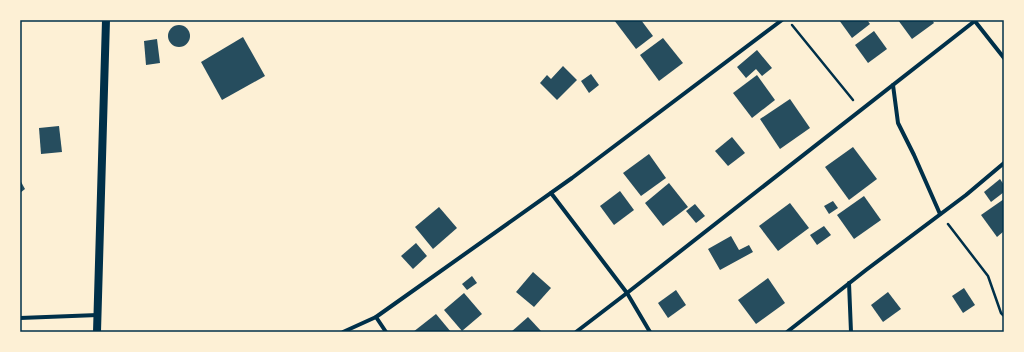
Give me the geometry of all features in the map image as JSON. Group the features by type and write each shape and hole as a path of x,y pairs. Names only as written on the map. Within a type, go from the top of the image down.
{"main road":[{"path":"97,332 106,20"}],"street":[{"path":"343,332 376,316 572,178 782,20"},
{"path":"576,332 974,20 1004,58"},
{"path":"893,85 898,123 940,214"},
{"path":"786,332 966,195 1004,163"},
{"path":"550,193 627,293 650,332"},
{"path":"850,283 851,332"},
{"path":"20,318 98,315"},
{"path":"376,316 386,332"}],"path":[{"path":"788,20 861,110"},
{"path":"940,214 988,276 1001,313 1004,316"}],"building":[{"path":"614,20 641,20 653,36 636,49"},
{"path":"839,20 867,20 870,24 852,38"},
{"path":"898,20 932,20 934,23 912,39"},
{"path":"179,25 183,26 189,32 189,40 183,46 179,47 175,46 169,40 168,36 169,32 175,26"},
{"path":"874,31 887,49 868,63 855,45"},
{"path":"243,37 265,76 222,100 201,62"},
{"path":"663,38 683,63 659,81 640,55"},
{"path":"157,39 160,63 146,65 144,41"},
{"path":"757,50 772,68 762,76 756,69 746,78 737,67"},
{"path":"563,66 577,80 557,100 540,83 547,75 551,79"},
{"path":"591,74 599,85 589,93 581,81"},
{"path":"757,75 775,100 752,118 733,93"},
{"path":"790,99 810,128 780,149 760,119"},
{"path":"59,126 62,152 41,154 39,128"},
{"path":"732,137 745,153 728,166 715,151"},
{"path":"853,147 877,179 849,200 825,167"},
{"path":"649,154 666,178 641,196 623,173"},
{"path":"1000,179 1004,185 1004,192 991,202 984,192"},
{"path":"20,180 25,189 20,193"},
{"path":"669,183 688,207 663,226 645,203"},
{"path":"620,191 634,210 614,225 600,206"},
{"path":"864,196 881,220 854,239 837,215"},
{"path":"1004,199 1004,231 997,237 981,215"},
{"path":"833,201 838,208 829,214 824,206"},
{"path":"790,203 809,228 778,251 759,226"},
{"path":"695,204 705,216 696,223 686,211"},
{"path":"439,207 457,228 433,249 415,227"},
{"path":"824,226 831,235 817,245 810,235"},
{"path":"731,236 739,250 749,245 753,252 720,270 708,249"},
{"path":"416,243 427,256 413,269 401,256"},
{"path":"533,272 551,288 534,307 516,292"},
{"path":"472,276 477,283 467,290 462,284"},
{"path":"768,278 785,303 756,324 738,300"},
{"path":"964,288 975,305 963,313 952,296"},
{"path":"676,290 686,305 668,318 658,303"},
{"path":"888,292 901,309 883,322 871,305"},
{"path":"464,293 482,314 462,331 444,310"},
{"path":"436,314 451,332 413,332"},
{"path":"528,317 542,332 511,332"}]}
